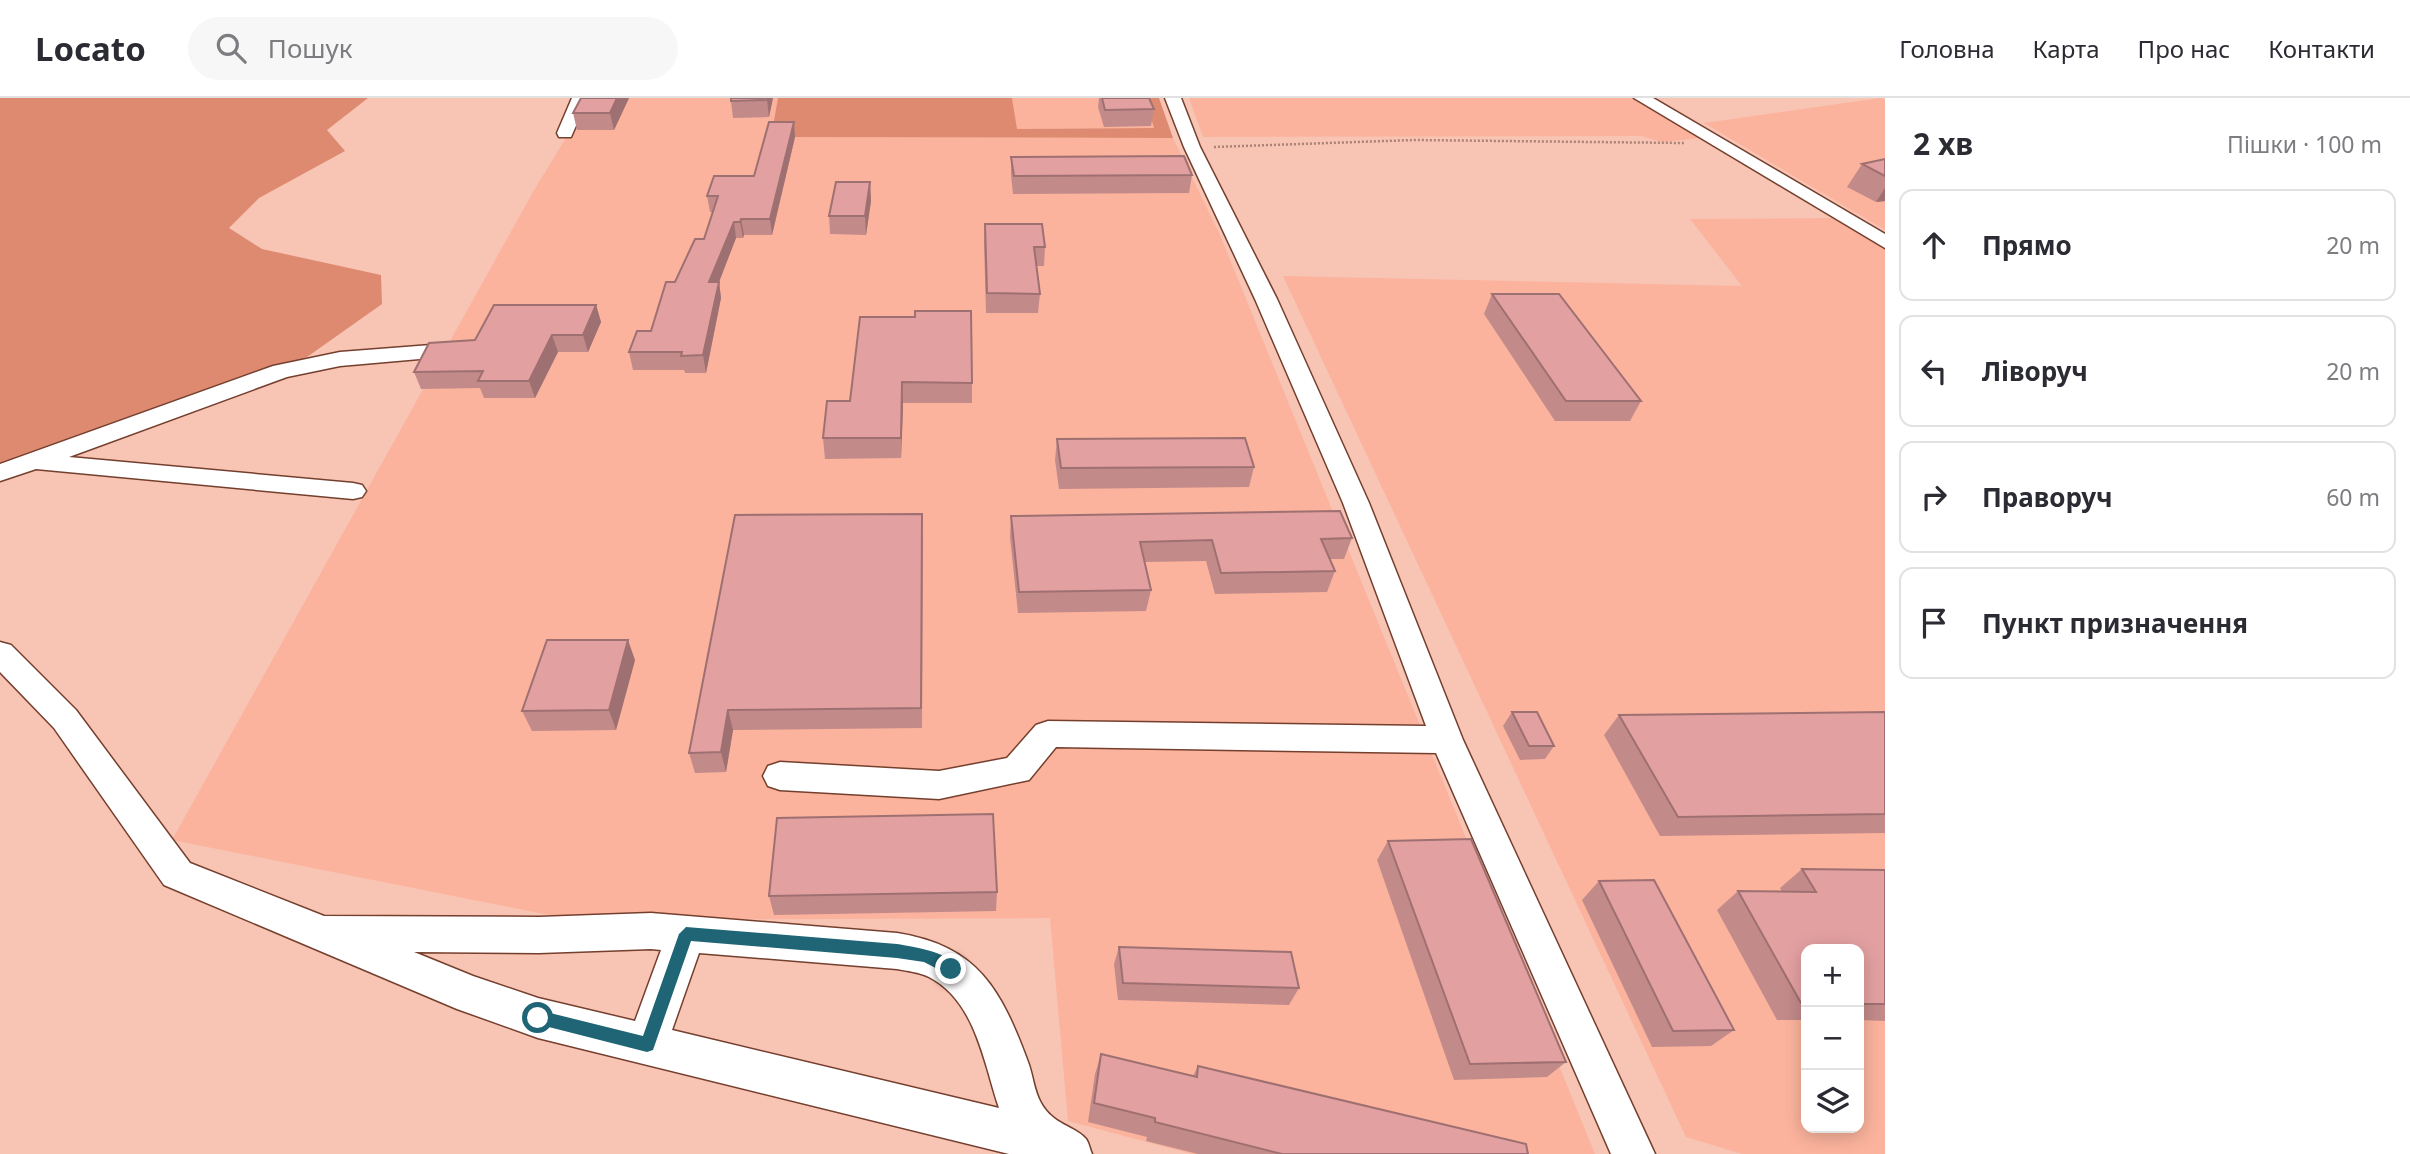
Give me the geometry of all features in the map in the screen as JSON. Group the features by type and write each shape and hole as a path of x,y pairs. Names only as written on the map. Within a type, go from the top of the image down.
{"street":[{"path":"565,133 580,98"},
{"path":"1173,98 1192,147 1266,299 1356,503 1447,740 1633,1154"},
{"path":"1643,98 1885,242"},
{"path":"0,472 290,369 340,359 457,350"},
{"path":"32,462 353,491"},
{"path":"0,653 65,719 177,874 471,995 538,1018 1058,1147"},
{"path":"780,776 939,785 1017,770 1048,734 1447,740"},
{"path":"324,934 539,935 651,931 897,951 926,956 951,969 977,999 996,1031 1017,1100 1028,1123 1058,1147"},
{"path":"647,1045 686,934"}],"path":[{"path":"1192,147 1260,147 1414,140 1719,142"}],"shaded area":[{"path":"0,98 368,98 327,130 345,151 259,198 229,228 262,249 381,275 382,304 307,357 0,465"},
{"path":"590,98 778,98 771,137 1173,138 1220,235 1595,1154 1192,1154 1068,1121 1050,918 574,920 172,840 533,192"},
{"path":"778,98 1012,98 1017,129 1154,128 1145,98 1159,98 1173,138 771,137"},
{"path":"1012,98 1145,98 1154,128 1016,129"},
{"path":"1189,98 1632,98 1701,138 1662,142 1641,136 1203,137"},
{"path":"1885,99 1885,230 1704,123"},
{"path":"1834,218 1885,247 1885,1154 1742,1154 1686,1137 1283,276 1742,286 1690,219"}],"building":[{"path":"581,98 617,98 610,113 573,113"},
{"path":"731,98 768,98 731,101"},
{"path":"1102,98 1149,98 1154,109 1105,110"},
{"path":"769,122 794,122 770,219 741,219 740,222 734,222 709,282 719,282 703,355 681,356 682,352 629,352 637,331 651,331 666,282 675,282 695,239 704,239 718,196 707,196 714,176 754,176"},
{"path":"1184,156 1192,175 1014,176 1011,157"},
{"path":"1885,159 1885,176 1862,164"},
{"path":"836,182 870,182 865,216 829,216"},
{"path":"985,224 1042,224 1045,247 1034,247 1040,294 987,293"},
{"path":"1492,294 1559,294 1641,401 1566,401"},
{"path":"494,305 596,305 583,335 552,335 529,381 478,381 483,371 414,372 429,343 475,340"},
{"path":"915,311 971,311 972,383 902,382 901,438 823,438 827,401 850,401 860,317 915,317"},
{"path":"1245,438 1254,467 1061,468 1057,439"},
{"path":"1340,511 1352,538 1321,539 1335,571 1221,573 1212,540 1140,542 1151,590 1019,592 1011,516"},
{"path":"922,514 921,708 728,710 721,752 689,753 735,515"},
{"path":"547,640 628,640 609,710 522,711"},
{"path":"1512,712 1537,712 1554,746 1529,746"},
{"path":"1885,712 1885,814 1678,817 1619,715"},
{"path":"993,814 997,892 769,896 777,818"},
{"path":"1471,839 1566,1062 1470,1064 1388,841"},
{"path":"1802,869 1885,870 1885,1004 1864,1004 1864,944 1801,944 1801,1003 1738,891 1816,892"},
{"path":"1654,880 1734,1030 1673,1031 1599,881"},
{"path":"1119,947 1291,952 1299,988 1123,983"},
{"path":"1101,1054 1197,1077 1198,1066 1526,1144 1528,1154 1282,1154 1155,1122 1155,1118 1094,1103"}],"route":[{"path":"538,1018 647,1045 686,934 897,951 926,956 951,969"}]}
